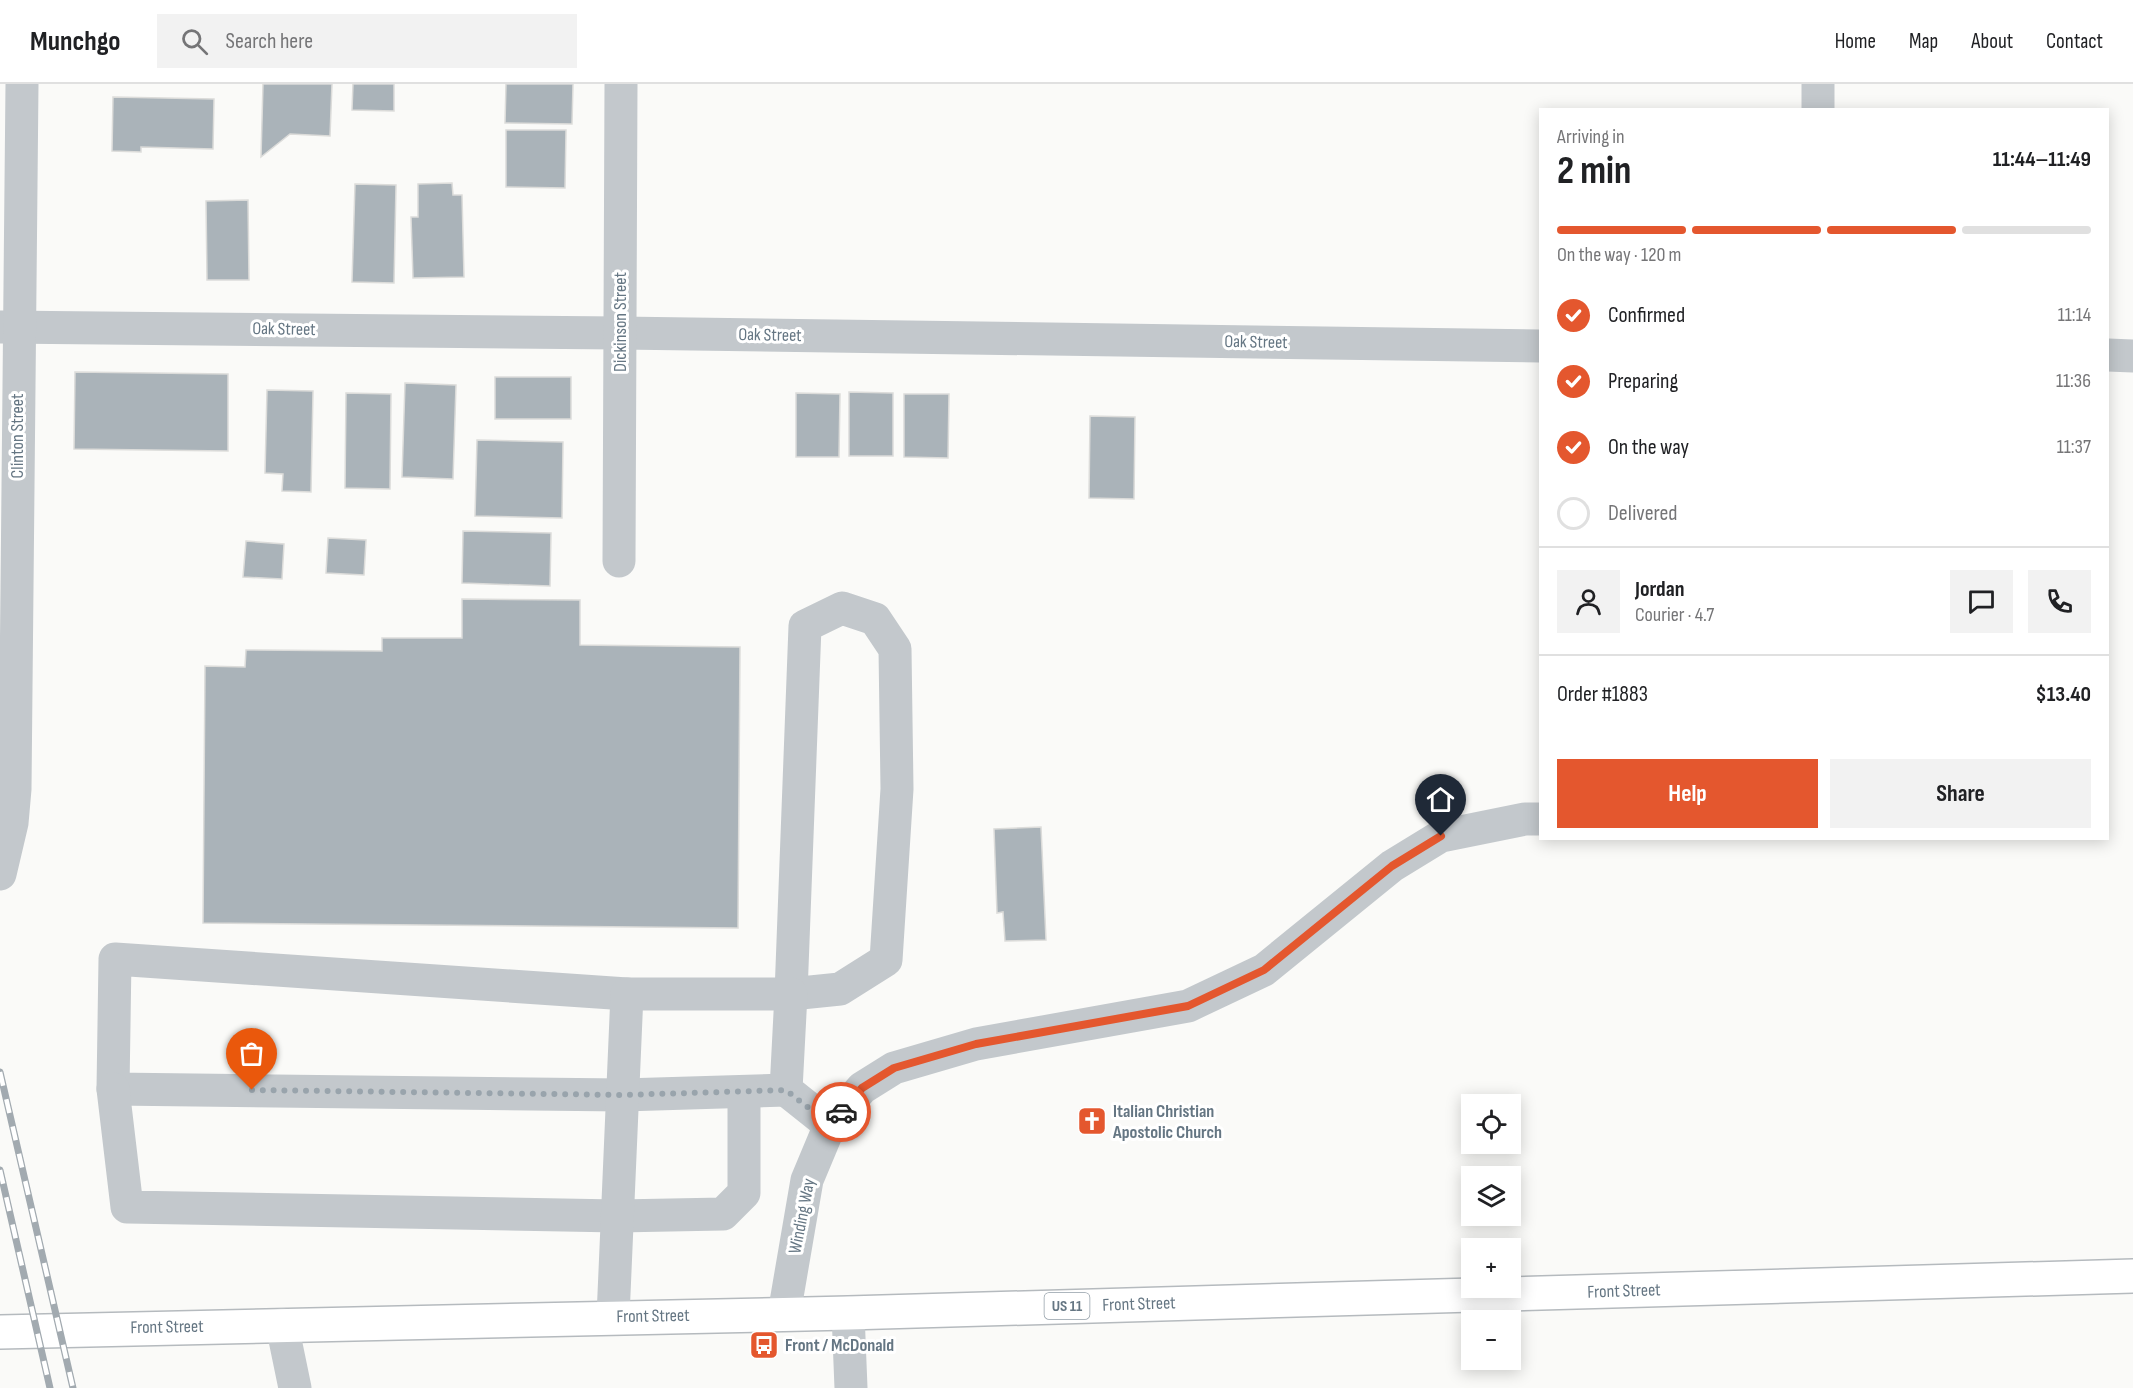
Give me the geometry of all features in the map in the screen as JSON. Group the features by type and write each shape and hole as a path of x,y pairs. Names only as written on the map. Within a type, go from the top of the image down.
{"main road":[{"name":"Front Street","path":"0,1332 848,1313 2133,1276"}],"street":[{"name":"Clinton Street","path":"0,874 12,823 15,789 9,327 22,84"},
{"name":"Dickinson Street","path":"619,561 621,84"},
{"path":"1818,84 1818,108"},
{"name":"Oak Street","path":"9,327 1539,346"},
{"path":"2109,355 2133,356"},
{"path":"744,1092 744,1193 723,1214 618,1216 127,1207 113,1089 115,959 627,994 791,993 840,989 886,960 897,789 895,649 875,619 842,608 805,626 791,993 786,1090"},
{"name":"Winding Way","path":"784,1314 807,1180 830,1125 862,1088 894,1068 976,1044 1188,1006 1264,970 1392,866 1441,836 1525,819 1539,819"},
{"path":"613,1317 627,994"},
{"path":"113,1089 623,1095 786,1090 830,1125"},
{"path":"848,1313 851,1388"},
{"path":"282,1325 295,1388"}],"building":[{"path":"263,84 332,84 330,136 290,134 261,157"},
{"path":"353,84 394,84 394,111 352,110"},
{"path":"506,84 573,84 572,124 505,123"},
{"path":"113,97 214,99 213,149 141,147 141,152 112,151"},
{"path":"506,130 566,130 565,188 506,187"},
{"path":"452,183 453,195 462,195 464,277 413,278 411,217 418,217 418,184"},
{"path":"355,184 396,185 394,283 352,282"},
{"path":"248,200 249,280 207,280 206,201"},
{"path":"75,372 228,374 228,451 74,449"},
{"path":"495,377 571,377 571,419 495,419"},
{"path":"405,383 456,385 453,479 402,477"},
{"path":"267,390 313,391 311,492 282,491 283,474 265,473"},
{"path":"849,392 893,393 893,456 849,456"},
{"path":"346,393 391,394 390,489 345,488"},
{"path":"796,393 840,394 839,457 796,457"},
{"path":"904,394 949,394 948,458 904,457"},
{"path":"1090,416 1135,417 1134,499 1089,498"},
{"path":"477,440 563,442 562,518 475,516"},
{"path":"463,531 551,533 550,586 462,583"},
{"path":"328,538 366,540 364,575 326,573"},
{"path":"246,541 284,544 282,579 243,577"},
{"path":"462,599 580,600 580,645 740,647 738,928 203,923 205,666 245,667 246,650 382,651 382,638 462,638"},
{"path":"1041,827 1046,940 1005,941 1003,912 997,913 994,829"}],"railway":[{"path":"0,1072 73,1388"},
{"path":"0,1170 50,1388"}],"way so far":[{"path":"252,1090 623,1095 786,1090 830,1125 841,1112"}],"place":[{"name":"Italian Christian Apostolic Church","path":"1092,1121"},
{"name":"Front / McDonald","path":"764,1345"}],"route":[{"path":"841,1112 862,1088 894,1068 976,1044 1188,1006 1264,970 1392,866 1441,836"}]}
